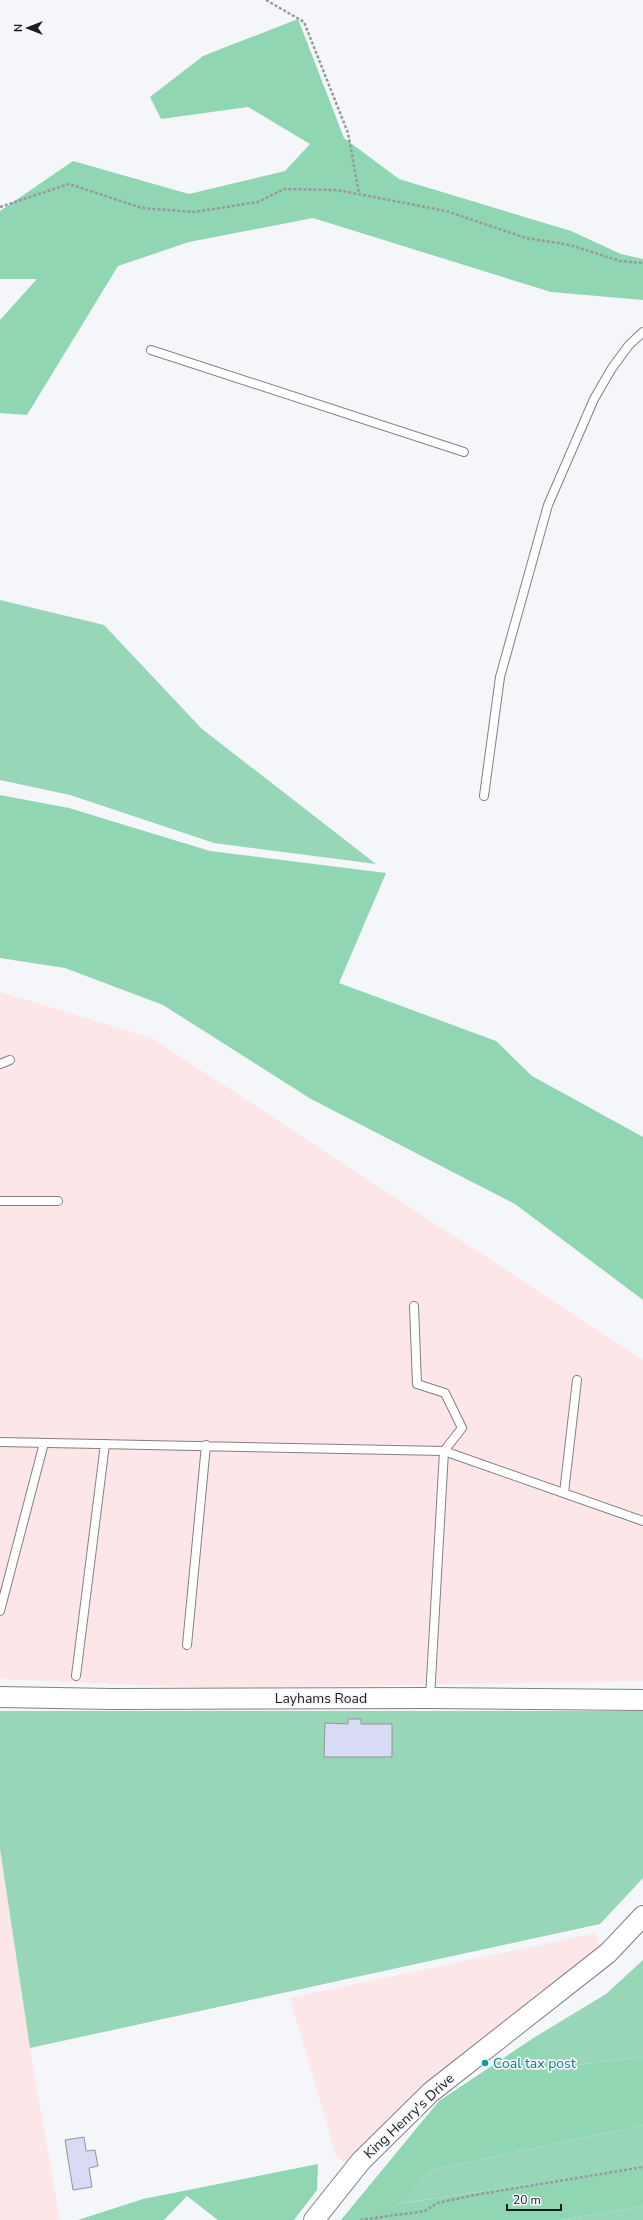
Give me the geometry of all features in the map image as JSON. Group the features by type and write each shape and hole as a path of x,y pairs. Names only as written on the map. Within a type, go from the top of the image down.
{"street":[{"name":"Layhams Road","path":"0,1697 104,1699 430,1698 643,1700"},
{"name":"King Henry's Drive","path":"314,2220 361,2162 431,2092 608,1953 643,1916"}],"lane":[{"path":"484,796 500,677 548,505 594,399 612,368 629,345 643,332"},
{"path":"151,350 464,452"},
{"path":"0,1064 10,1060"},
{"path":"0,1201 58,1201"},
{"path":"414,1306 417,1384 445,1392 462,1428 444,1451 430,1698"},
{"path":"564,1493 577,1380"},
{"path":"0,1442 444,1451 643,1521"},
{"path":"0,1611 44,1443"},
{"path":"76,1676 105,1444"},
{"path":"187,1645 206,1445"}],"path":[{"path":"266,0 304,22 348,133 359,194"},
{"path":"0,208 70,184 142,208 194,212 258,202 284,189 337,190 446,211 526,238 570,245 620,261 643,263"},
{"path":"360,2220 424,2211 437,2203 480,2194 643,2167"}],"shaded area":[{"path":"0,992 152,1038 643,1360 643,1681 219,1688 0,1679"},
{"path":"0,1849 30,2048 60,2220 0,2220"},
{"path":"596,1933 600,1948 348,2165 336,2156 290,1998"}],"green space":[{"path":"298,19 344,138 399,179 571,231 621,254 643,259 643,300 551,292 313,218 189,242 118,266 27,415 0,413 0,320 37,279 0,279 0,211 73,161 189,194 285,171 310,144 248,107 161,119 150,97 203,56"},
{"path":"0,600 104,625 202,729 376,864 214,843 70,795 0,780"},
{"path":"0,795 69,808 210,851 386,873 339,983 496,1041 532,1076 643,1137 643,1300 515,1204 311,1099 163,1005 65,968 0,958"},
{"path":"0,1711 643,1711 643,1878 600,1924 30,2048 0,1849"},
{"path":"643,1960 643,2057 535,2070 535,2037 606,1994"},
{"path":"535,2037 536,2070 643,2057 643,2125 431,2170 397,2204 643,2168 643,2206 560,2220 341,2220 439,2101"},
{"path":"643,2125 643,2168 396,2204 431,2170"},
{"path":"318,2164 317,2190 294,2220 218,2220 187,2196 164,2220 78,2220 143,2199"},
{"path":"643,2206 643,2220 560,2220"}],"building":[{"path":"348,1719 361,1719 361,1724 392,1724 392,1757 324,1757 325,1723 348,1724"},
{"path":"84,2137 86,2151 95,2150 98,2166 89,2168 92,2187 73,2190 65,2140"}],"place":[{"name":"Coal tax post","path":"485,2063"}]}
